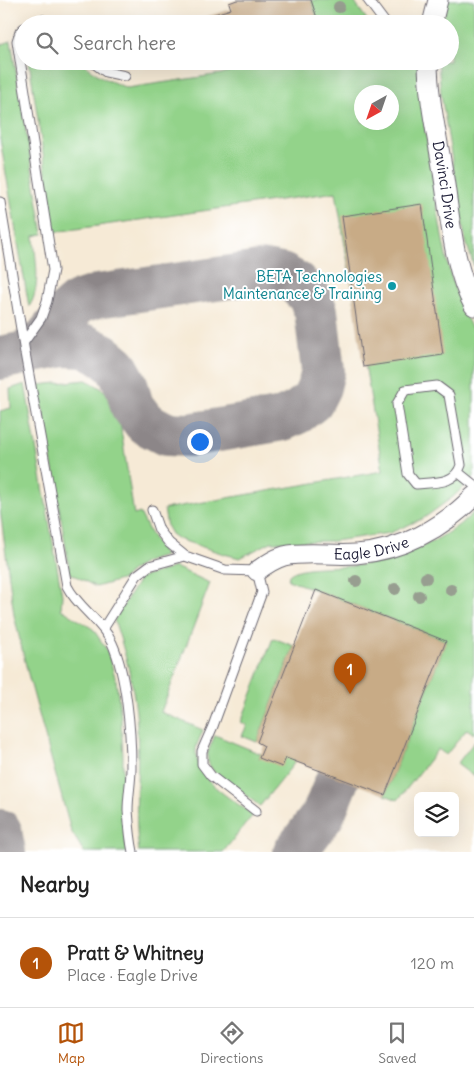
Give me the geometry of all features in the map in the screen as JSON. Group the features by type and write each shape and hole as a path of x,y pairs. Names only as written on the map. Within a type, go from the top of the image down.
{"street":[{"path":"434,15 438,0"},
{"name":"Davinci Drive","path":"429,70 432,102 454,240 461,273 474,306"},
{"name":"Eagle Drive","path":"257,571 282,557 294,555 357,554 398,545 438,526 474,496"}],"lane":[{"path":"368,0 379,15"},
{"path":"22,70 53,270 47,301 41,318 24,342"},
{"path":"103,70 126,76"},
{"path":"0,202 67,586 73,598 103,629 112,643 118,661 130,731 131,769 128,809 133,852"},
{"path":"437,386 449,395 461,465 459,473 450,480 416,484 408,474 398,404 405,390 437,386"},
{"path":"459,473 474,485"},
{"path":"152,510 158,530 169,543 185,556 225,570 257,571 262,592 202,751 202,764 211,776 256,811"},
{"path":"103,629 136,575 149,566 185,556"}],"green space":[{"path":"311,0 353,0 364,15 316,15"},
{"path":"448,0 474,0 474,267 465,238 441,94 439,70 459,70 459,15 444,15"},
{"path":"11,41 43,234 34,236 37,282 29,307 0,139 0,45"},
{"path":"30,70 91,70 103,78 127,88 221,74 234,70 418,70 443,243 458,297 474,332 474,477 453,497 424,518 390,533 334,541 271,542 240,558 178,539 171,534 167,527 164,509 383,471 336,192 55,232"},
{"path":"86,380 107,394 117,409 134,515 140,513 165,556 148,561 131,571 124,579 96,587 70,573 39,385"},
{"path":"25,384 62,595 61,609 93,629 107,650 116,680 121,717 123,758 122,814 127,852 84,852 71,831 28,674 14,615 0,509 0,411 11,408 10,389"},
{"path":"474,512 474,734 467,729 446,755 438,749 398,800 385,795 446,641 288,580 289,575 302,569 353,566 402,554 448,533"},
{"path":"175,567 210,583 161,712 203,730 196,749 197,760 201,770 207,779 225,795 253,815 223,852 139,852 137,836 138,741 136,712 129,672 114,620 140,578"},
{"path":"273,638 294,646 257,742 242,736 247,725 241,722"},
{"path":"215,735 261,754 259,758 286,757 296,761 260,806 210,767 207,758"},
{"path":"474,742 474,777 457,764"}],"building":[{"path":"237,0 311,0 316,15 212,15 231,9 229,3"},
{"name":"BETA Technologies Maintenance & Training","path":"422,204 443,355 363,367 342,216"},
{"path":"316,590 446,641 385,795 286,758 282,767 259,758 264,746 257,742"}],"taxiway":[{"path":"0,358 64,345 85,346 103,355 116,366 126,384 132,406 145,423 166,434 189,435 283,419 298,412 312,401 319,387 323,371 316,311 309,296 296,283 282,275 266,272 97,296 79,302 67,312 45,339 25,353"},
{"path":"295,852 323,815 338,778"},
{"path":"0,831 4,852"}],"place":[{"name":"BETA Technologies Maintenance & Training","path":"392,286"},
{"name":"Pratt & Whitney","path":"350,694"}]}
